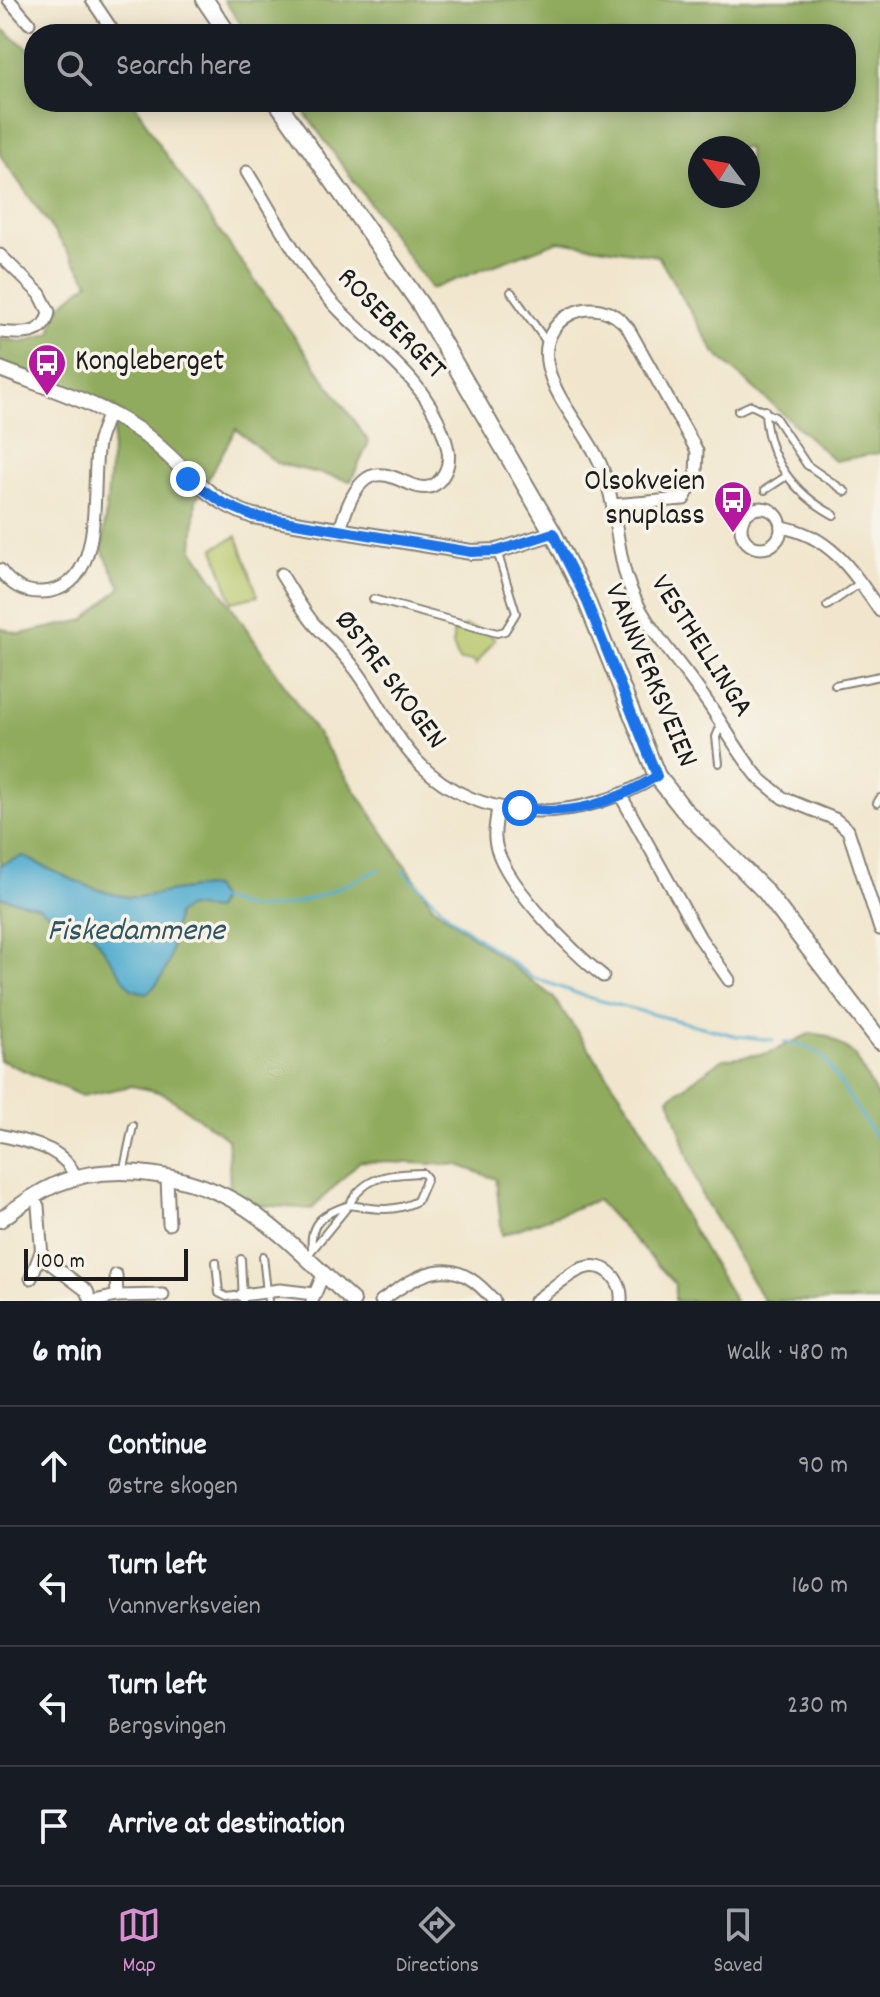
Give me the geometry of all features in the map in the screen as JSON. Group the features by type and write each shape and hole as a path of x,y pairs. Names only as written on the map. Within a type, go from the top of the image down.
{"main road":[{"path":"205,0 221,24"},
{"name":"VANNVERKSVEIEN","path":"284,112 420,304 553,533 585,597 657,776 684,810 765,891 880,1041"}],"street":[{"path":"9,0 29,23"},
{"path":"92,0 108,24"},
{"name":"ROSEBERGET","path":"247,172 316,284 416,383 434,407 448,449 447,469 441,479 431,485 417,486 374,475 362,480 349,497 340,530"},
{"path":"0,255 44,299 49,317 41,328 30,333 0,332"},
{"path":"546,341 555,325 571,314 591,310 621,319 695,442 696,474 684,499 613,505"},
{"name":"VESTHELLINGA","path":"546,341 550,374 600,462 613,505 627,578 641,611 751,768 783,798 835,819 848,830 880,929"},
{"path":"0,369 141,432 199,488 232,508 253,516 471,552 497,551 553,533"},
{"path":"0,570 19,588 43,592 64,587 82,570 89,550 98,443 108,415"},
{"path":"781,527 805,534 833,550 880,611"},
{"name":"ØSTRE SKOGEN","path":"281,574 313,622 358,672 415,759 455,793 498,807 567,811 621,796 657,776"},
{"path":"621,796 700,938 729,980"},
{"path":"498,807 496,846 518,884 559,939 603,976"},
{"path":"0,1135 54,1152 71,1165 76,1178"},
{"path":"0,1220 41,1192 76,1178 123,1173 204,1187 231,1199 308,1254 323,1275 353,1301"},
{"path":"167,1179 169,1224"},
{"path":"38,1206 41,1252 46,1262 87,1291 92,1301 117,1296 163,1295"},
{"path":"31,1278 41,1252"},
{"path":"535,1301 585,1268 602,1269 612,1274 621,1289 621,1301"},
{"path":"381,1301 418,1277 450,1269 467,1274 494,1301"},
{"path":"116,1275 117,1296"},
{"path":"243,1298 313,1297 323,1275"}],"lane":[{"path":"511,292 546,341"},
{"path":"738,411 751,405 765,410 785,427 793,448 807,465 846,492"},
{"path":"765,410 767,435 785,477 834,515"},
{"path":"765,490 785,477"},
{"path":"373,599 497,633 505,631 516,613 497,551"},
{"path":"827,606 860,582"},
{"path":"835,685 880,676"},
{"path":"719,763 716,737 721,725"},
{"path":"123,1173 133,1126"},
{"path":"308,1254 316,1222 326,1213 349,1205 402,1209 417,1201 427,1178 423,1173 371,1179 357,1189 349,1205 308,1254"},
{"path":"263,1256 268,1296"},
{"path":"216,1262 219,1293 243,1298 241,1259"}],"green space":[{"path":"224,0 880,0 880,453 835,461 715,353 658,256 559,241 431,289 304,112 856,112 856,24 241,24"},
{"path":"0,27 24,45 24,112 140,112 161,148 369,442 351,481 276,463 236,429 196,500 193,549 433,906 553,997 638,1119 679,1206 735,1301 675,1301 675,1284 597,1200 502,1235 496,1179 458,1165 360,1161 312,1209 257,1205 230,1190 228,1139 163,1093 132,1086 82,1096 0,1060 0,628 20,634 85,620 121,587 102,550 116,408 0,363 0,339 24,342 52,333 56,309 89,282 0,155"},
{"path":"237,536 258,596 232,602 214,548"},
{"path":"465,626 489,633 495,639 476,665 474,661 459,661 453,645 453,633"},
{"path":"811,1033 828,1036 855,1055 880,1102 880,1301 764,1301 701,1194 669,1098 723,1059 769,1053"}],"water":[{"name":"Fiskedammene","path":"23,856 80,883 112,894 139,897 213,887 220,899 215,910 188,907 177,914 166,968 155,986 146,993 131,989 93,934 66,924 37,906 0,897 0,865"}],"waterway":[{"path":"220,899 251,908 283,906 317,896 380,869"},
{"path":"403,870 455,921 532,977 590,998 737,1036 773,1040"},
{"path":"784,1042 805,1046 822,1055 880,1144"}],"place":[{"name":"Kongleberget","path":"47,397"},
{"name":"Olsokveien snuplass","path":"733,534"}],"route":[{"path":"188,479 213,498 253,516 471,552 497,551 553,533 585,597 657,776 621,796 591,807 567,811 520,808"}]}
